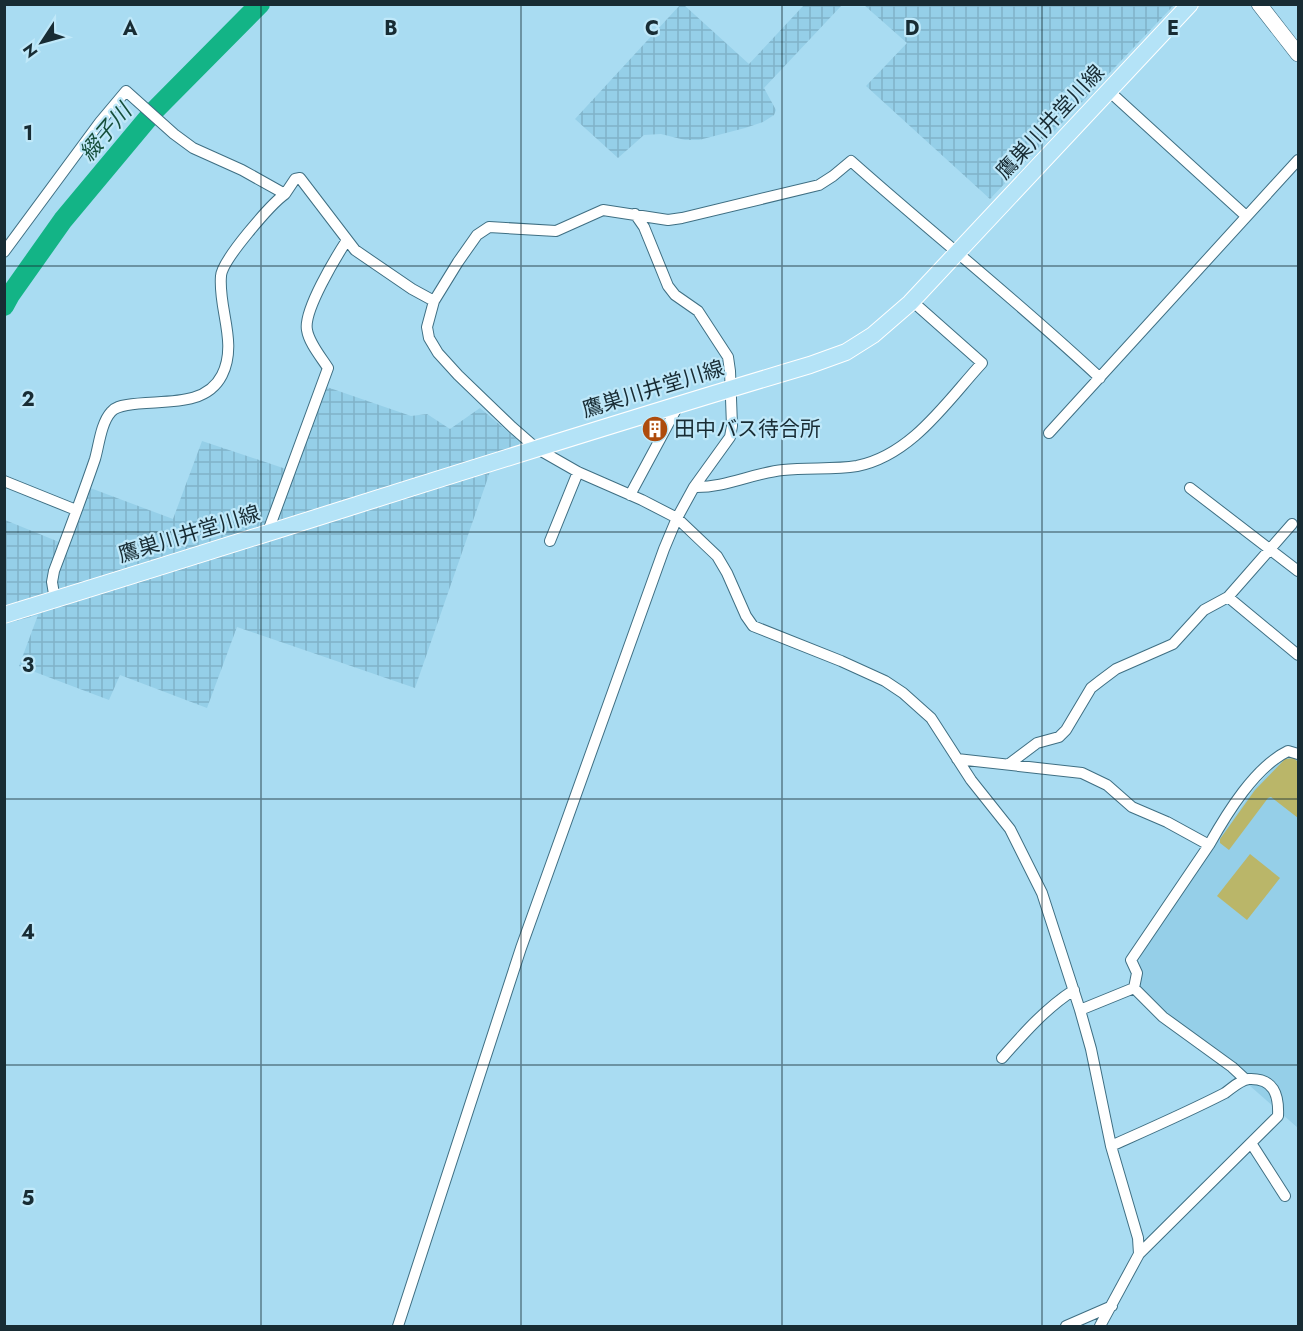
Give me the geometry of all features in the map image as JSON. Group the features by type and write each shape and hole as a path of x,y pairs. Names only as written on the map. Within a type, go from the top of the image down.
{"main road":[{"name":"鷹巣川井堂川線","path":"4,615 846,352 882,329 912,301 1190,4"},
{"path":"1259,4 1299,54"}],"street":[{"path":"4,252 37,205 126,91 193,148 242,170 285,194"},
{"path":"1110,92 1246,216"},
{"path":"1049,433 1299,160"},
{"path":"1100,378 851,161 819,184 718,210 668,220 603,210 556,231 489,228 477,235 434,301 426,327 429,338 438,353 536,448 578,472 677,518 717,556 753,626 885,681 903,693 931,718 971,780 1010,829 1042,893 1091,1049 1111,1146 1138,1238 1139,1254"},
{"path":"55,600 52,582 54,571 106,419 112,410 118,407 142,402 191,399 205,394 214,387 223,374 229,346 221,287 223,267 266,211 285,194 295,179 300,178 355,250 412,289 434,301"},
{"path":"398,1326 528,926 664,549 677,518 694,487 730,437 732,388 728,357 698,310 675,295 668,286 644,227 635,214"},
{"path":"267,534 328,368 307,332 306,325 319,288 347,240"},
{"path":"694,487 711,488 784,470 858,466 881,457 914,438 981,363 912,301"},
{"path":"630,495 679,404"},
{"path":"550,542 578,472"},
{"path":"4,481 76,510"},
{"path":"1190,488 1299,571"},
{"path":"1009,764 1037,743 1059,736 1066,730 1091,688 1116,669 1173,644 1204,610 1228,597 1292,524"},
{"path":"1228,597 1299,654"},
{"path":"1134,988 1137,973 1131,960 1249,785 1275,758 1288,751 1299,754"},
{"path":"957,759 1082,773 1107,785 1132,807 1167,822 1209,845"},
{"path":"1080,1010 1134,988"},
{"path":"1134,988 1163,1017 1232,1066 1245,1079"},
{"path":"1002,1058 1036,1020 1074,990"},
{"path":"1100,1326 1139,1254 1278,1116 1279,1099 1270,1085 1257,1079 1245,1079 1227,1092 1111,1146"},
{"path":"1251,1143 1285,1196"},
{"path":"1066,1326 1112,1305"}],"shaded area":[{"path":"680,5 684,5 749,64 804,5 842,5 764,88 776,110 774,115 763,122 745,128 699,140 685,140 661,134 644,135 618,158 575,119"},
{"path":"864,5 1174,5 990,199 866,86 907,43"},
{"path":"321,385 411,416 427,414 450,429 480,408 520,442 517,451 492,466 415,688 237,627 207,708 120,675 109,700 19,666 38,615 5,624 5,520 64,544 85,486 173,519 202,441 289,470"},
{"path":"1294,756 1298,760 1298,1128 1241,1078 1139,999 1140,957 1146,941 1254,789 1283,757"},
{"path":"1294,758 1298,762 1298,818 1271,797 1229,850 1220,843 1220,839 1255,790 1285,759"},
{"path":"1250,854 1280,878 1247,920 1217,896"}],"waterway":[{"name":"綴子川","path":"4,306 63,220 154,111 260,4"}],"place":[{"name":"田中バス待合所","path":"655,429"}]}
